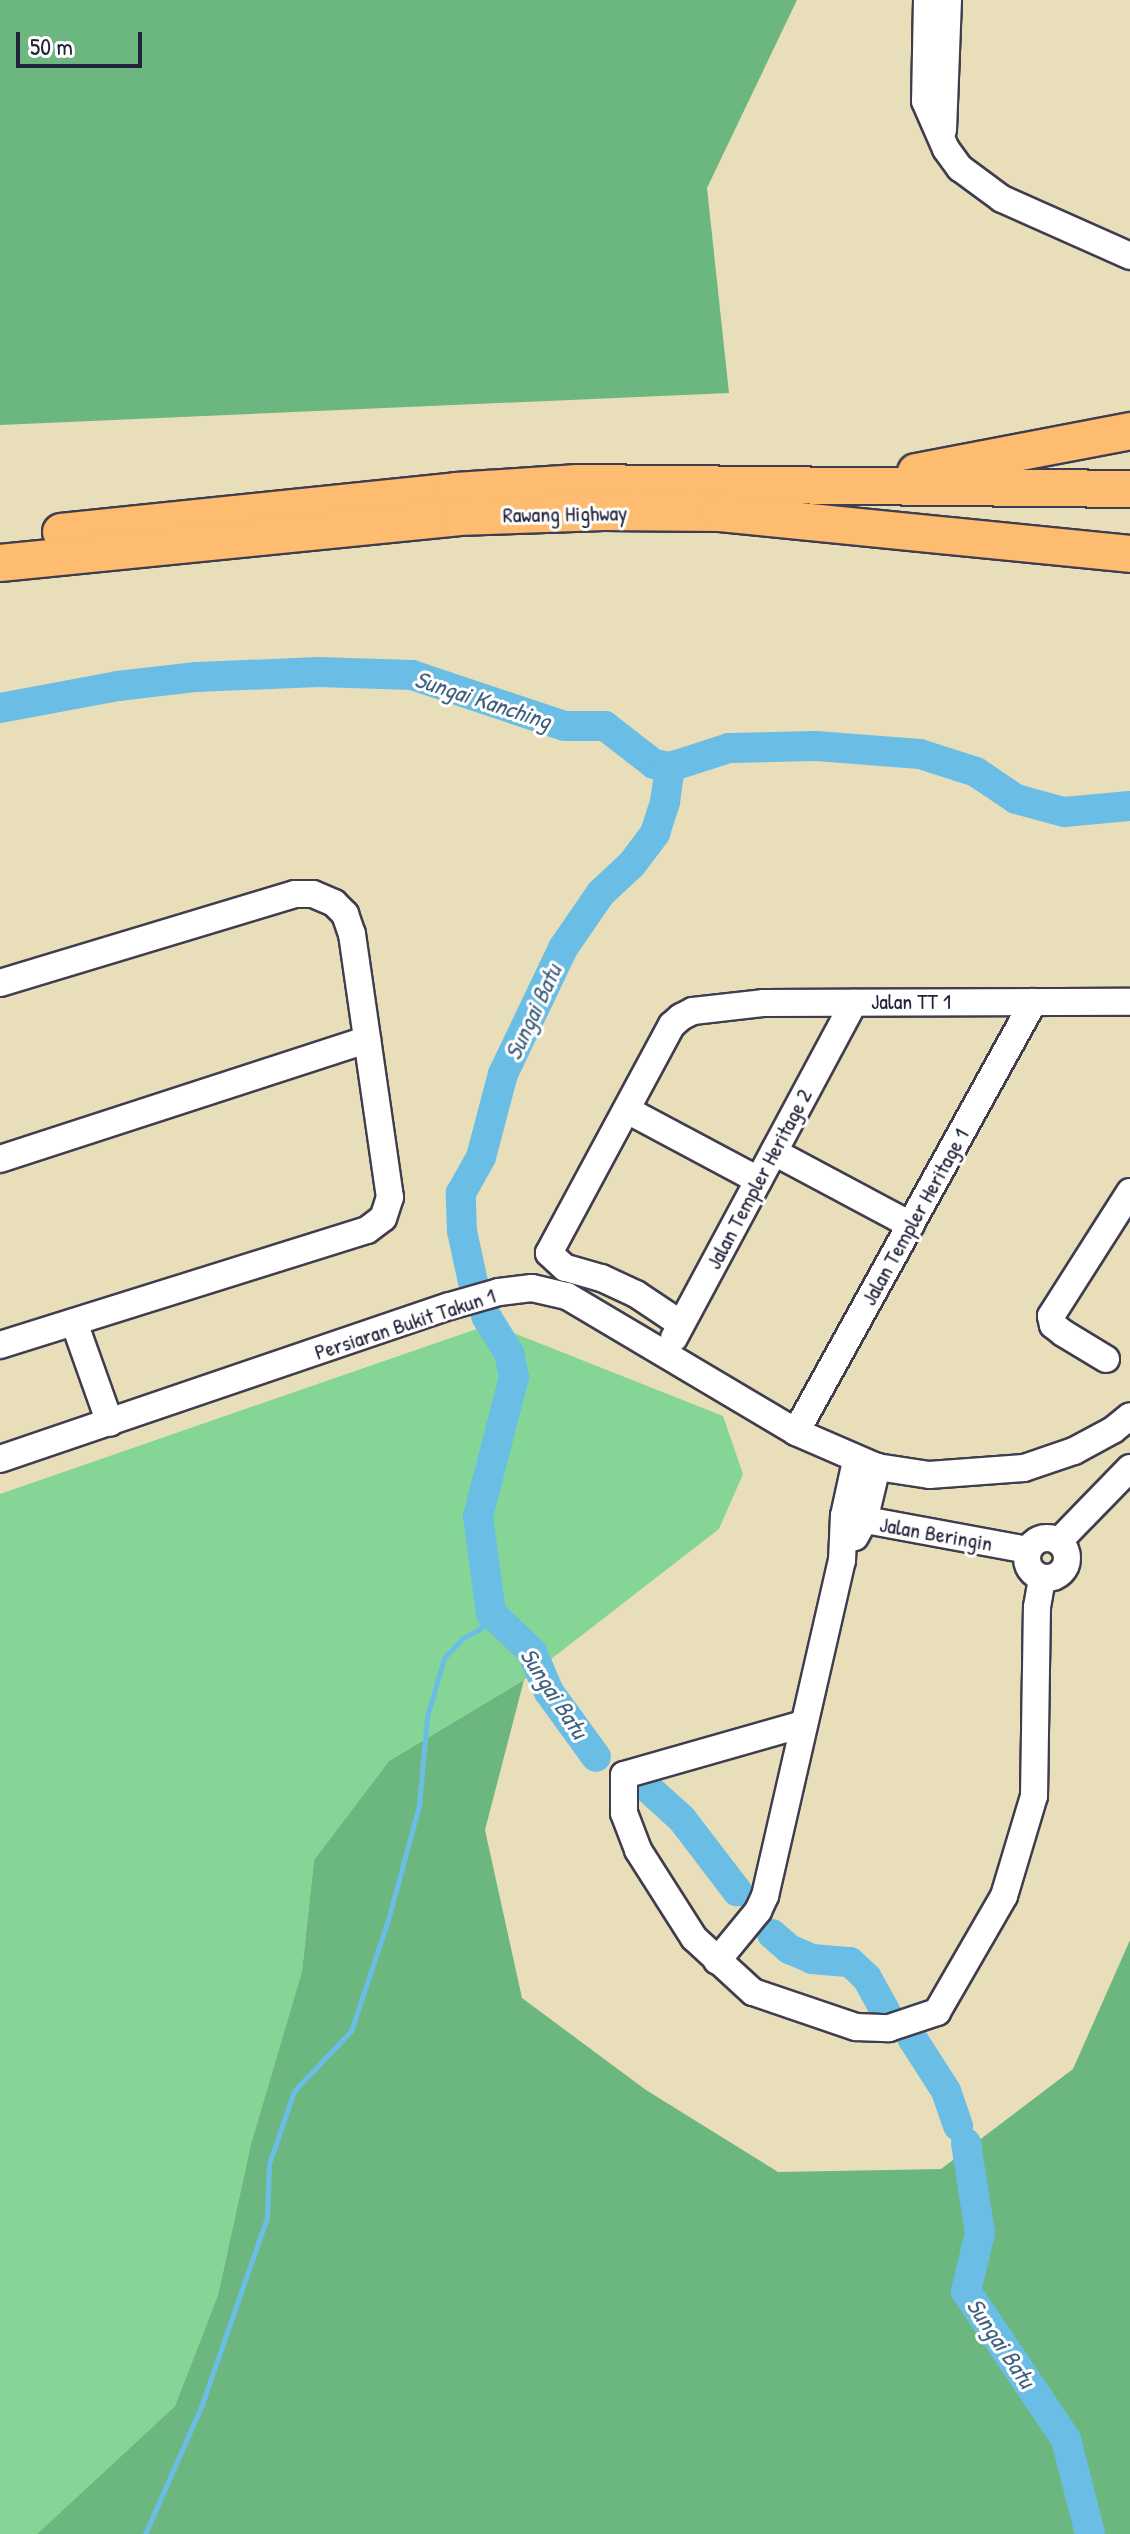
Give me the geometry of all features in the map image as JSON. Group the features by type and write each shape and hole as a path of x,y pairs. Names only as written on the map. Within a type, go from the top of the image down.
{"highway":[{"path":"827,483 899,475 1130,431"},
{"name":"Rawang Highway","path":"0,538 486,489 578,483 827,483 977,489 1130,489"},
{"name":"Rawang Highway","path":"0,563 458,517 604,512 720,513 1130,554"}],"street":[{"path":"927,0 925,101 946,149 977,184 1002,199 1130,256"},
{"path":"946,149 942,107 948,0"},
{"path":"0,983 295,894 313,894 334,903 345,914 352,934 390,1197 383,1218 367,1230 0,1345"},
{"name":"Jalan Templer Heritage 1","path":"796,1432 1033,1002"},
{"name":"Jalan TT 1","path":"627,1110 672,1025 693,1011 763,1003 1130,1002"},
{"name":"Jalan Templer Heritage 2","path":"664,1355 854,1003"},
{"path":"0,1159 367,1040"},
{"path":"681,1324 636,1294 601,1278 565,1268 549,1253 627,1110 758,1180"},
{"path":"774,1152 911,1225"},
{"path":"1106,1359 1063,1333 1053,1325 1051,1316 1130,1192"},
{"name":"Persiaran Bukit Takun 1","path":"0,1459 450,1306 499,1292 532,1288 567,1296 796,1432 866,1464 929,1475 1024,1468 1074,1451 1113,1430 1130,1416"},
{"path":"74,1322 110,1423"},
{"path":"717,1961 758,1911 765,1896 866,1464"},
{"path":"1059,1541 1130,1468"},
{"name":"Jalan Beringin","path":"854,1518 1028,1550"},
{"path":"803,1724 624,1775 624,1813 638,1850 694,1938 753,1992 856,2027 889,2028 937,2012 1004,1896 1034,1796 1037,1607 1042,1579 1028,1561 1028,1550 1041,1538 1059,1541"},
{"path":"1042,1579 1061,1574 1066,1564 1059,1541"}],"green space":[{"path":"0,0 797,0 707,188 729,393 0,425"},
{"path":"491,1324 723,1416 743,1474 719,1529 524,1680 389,1761 314,1860 302,1971 251,2144 218,2295 175,2406 37,2534 0,2534 0,1494"},
{"path":"524,1680 485,1830 522,1998 646,2090 778,2172 941,2169 1073,2069 1130,1940 1130,2534 37,2534 175,2406 218,2295 251,2144 302,1971 314,1860 389,1761"}],"waterway":[{"name":"Sungai Kanching","path":"0,708 118,686 196,677 319,672 412,675 564,726 605,726 654,764 670,767 729,748 816,746 920,754 976,772 1016,799 1064,812 1130,806"},
{"name":"Sungai Batu","path":"473,1282 462,1231 461,1193 481,1157 503,1074 563,948 601,893 632,864 655,833 665,802 670,767"},
{"name":"Sungai Batu","path":"486,1316 509,1353 514,1377 478,1516 491,1613 532,1652 549,1692 596,1757"},
{"path":"145,2534 201,2407 267,2218 269,2164 294,2091 351,2031 388,1920 419,1805 427,1717 444,1658 463,1638 480,1629 491,1613"},
{"name":"Sungai Batu","path":"650,1790 682,1819 737,1891"},
{"name":"Sungai Batu","path":"772,1934 789,1949 812,1959 850,1962 867,1978 888,2016"},
{"name":"Sungai Batu","path":"912,2038 946,2091 958,2126"},
{"name":"Sungai Batu","path":"966,2143 980,2233 966,2291 1066,2439 1090,2534"}]}
